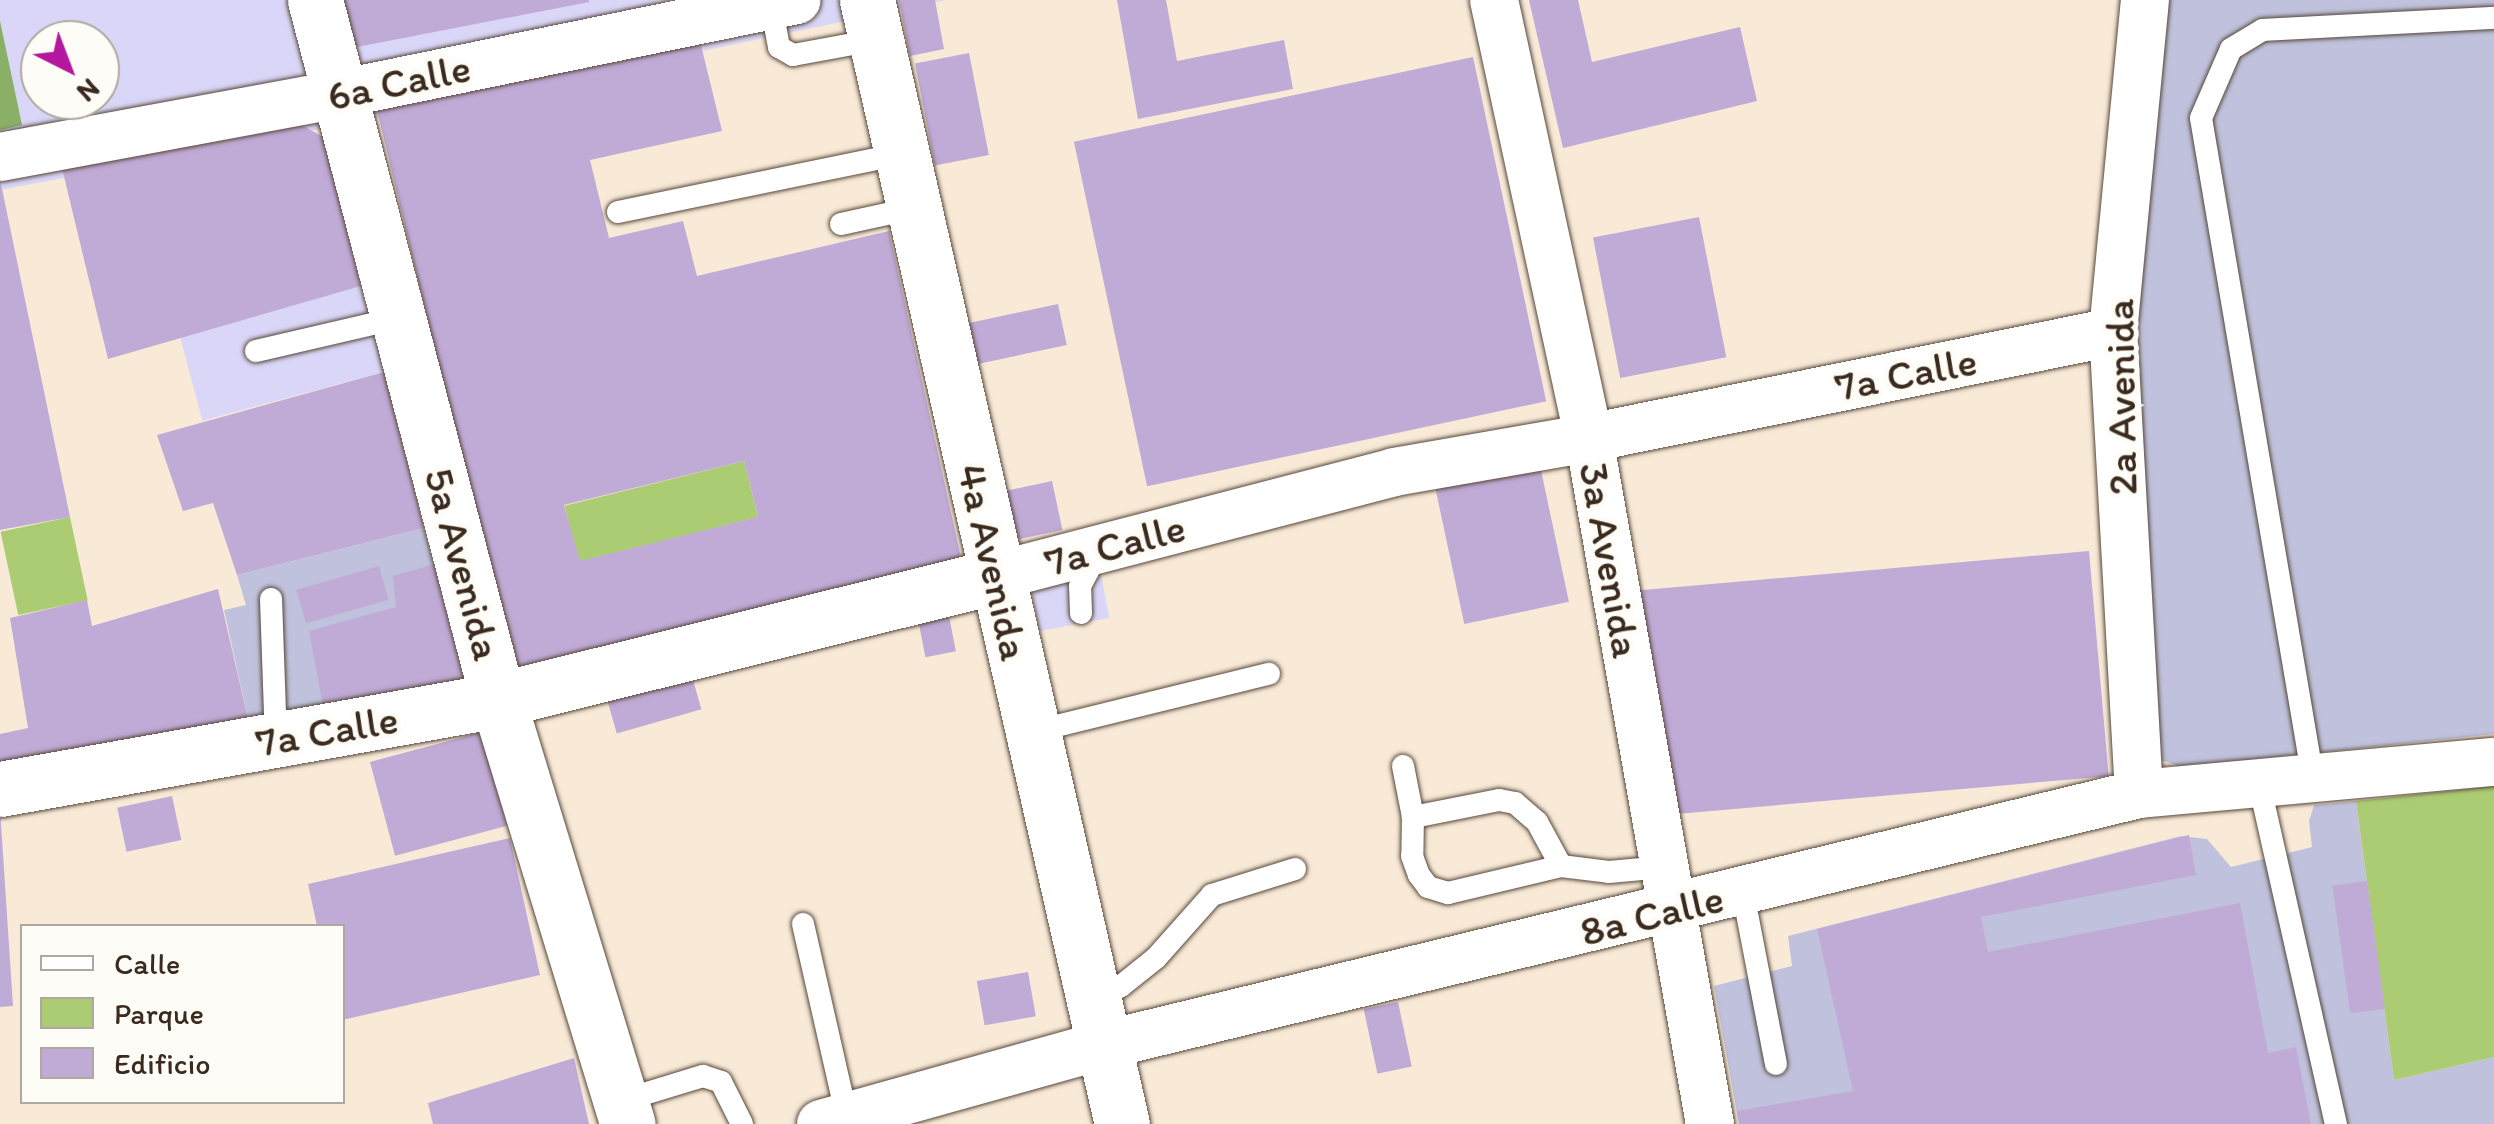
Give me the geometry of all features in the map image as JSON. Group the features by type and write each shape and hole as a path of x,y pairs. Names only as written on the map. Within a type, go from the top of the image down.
{"main road":[{"name":"5a Avenida","path":"315,0 498,700 624,1112"},
{"name":"4a Avenida","path":"871,20 1122,1124"},
{"name":"7a Calle","path":"0,789 498,700 996,576"}],"street":[{"name":"3a Avenida","path":"1494,0 1589,438 1710,1124"},
{"name":"2a Avenida","path":"2139,794 2114,332 2145,0"},
{"name":"6a Calle","path":"0,157 340,94 765,3"},
{"name":"7a Calle","path":"996,576 1394,472 1589,438 2114,332"},
{"name":"8a Calle","path":"834,1120 1099,1022 1616,924 1668,889 1743,893 2139,794 2494,762"}],"lane":[{"path":"2342,0 2347,25"},
{"path":"765,3 779,47 794,56 871,20"},
{"path":"2313,779 2201,118 2231,49 2263,30 2494,18"},
{"path":"618,212 901,154"},
{"path":"841,224 914,208"},
{"path":"256,352 398,318"},
{"path":"1081,613 1079,591 1088,571 1090,551"},
{"path":"271,599 276,740"},
{"path":"1032,732 1269,674"},
{"path":"1403,766 1413,816 1412,856 1428,887 1448,893 1560,866 1608,872 1668,889"},
{"path":"2259,783 2336,1124"},
{"path":"1413,816 1499,800 1515,803 1538,822 1560,866"},
{"path":"1099,1022 1121,986 1156,958 1212,895 1295,869"},
{"path":"1608,872 1616,924"},
{"path":"1743,893 1776,1064"},
{"path":"803,924 834,1120"},
{"path":"624,1112 703,1076 722,1082 742,1124"}],"shaded area":[{"path":"0,0 946,0 401,114 0,190"},
{"path":"2166,0 2494,0 2494,734 2285,756 2199,773 2158,759 2138,329"},
{"path":"361,286 384,372 202,421 179,335"},
{"path":"424,528 464,680 248,719 224,610 246,605 237,575"},
{"path":"1097,554 1109,618 1040,631 1027,568"},
{"path":"2356,801 2394,1080 2494,1057 2494,1124 1739,1124 1714,986 1792,966 1788,936 2181,836 2207,839 2231,867 2312,847 2309,821 2314,805"}],"green space":[{"path":"0,21 22,125 0,130"},
{"path":"744,461 758,517 579,562 564,506"},
{"path":"70,517 88,600 18,615 1,532"},
{"path":"2494,786 2494,1057 2394,1080 2356,801"}],"building":[{"path":"340,0 589,0 589,2 352,48"},
{"path":"899,0 935,0 944,49 910,56"},
{"path":"1117,0 1166,0 1177,61 1284,40 1293,89 1138,119"},
{"path":"1529,0 1578,0 1592,62 1740,27 1757,101 1563,148"},
{"path":"700,41 722,131 590,160 609,238 683,221 697,276 889,231 962,562 514,677 377,110","holes":["744,461 758,517 580,561 564,505"]},
{"path":"969,53 989,155 935,166 915,63"},
{"path":"1473,57 1546,401 1147,486 1074,142"},
{"path":"300,124 323,137 361,286 108,359 62,168"},
{"path":"0,179 70,517 0,530"},
{"path":"1699,217 1726,357 1620,378 1593,238"},
{"path":"1058,304 1067,345 978,364 969,323"},
{"path":"384,372 424,528 237,575 213,503 183,511 157,435"},
{"path":"1539,461 1569,602 1464,624 1434,483"},
{"path":"1052,481 1062,530 1015,540 1005,491"},
{"path":"2089,551 2109,776 1639,817 1620,592"},
{"path":"434,564 464,680 323,706 309,631 396,607 393,576"},
{"path":"379,566 389,600 306,623 296,590"},
{"path":"218,589 248,719 0,765 0,734 28,728 10,618 87,600 92,626"},
{"path":"949,616 956,651 925,657 919,622"},
{"path":"689,666 701,709 617,734 604,690"},
{"path":"482,732 507,826 395,856 370,762"},
{"path":"172,796 181,840 127,852 117,808"},
{"path":"0,809 13,1006 0,1007"},
{"path":"2189,835 2196,875 1981,917 1988,952 2240,903 2268,1053 2296,1047 2311,1124 1739,1124 1737,1111 1853,1091 1817,929"},
{"path":"510,838 540,975 345,1019 345,924 317,924 308,884"},
{"path":"2367,881 2385,1009 2350,1014 2332,886"},
{"path":"1028,972 1036,1016 985,1025 977,981"},
{"path":"1398,1002 1412,1067 1377,1074 1364,1009"},
{"path":"574,1058 589,1124 433,1124 428,1103"}]}
